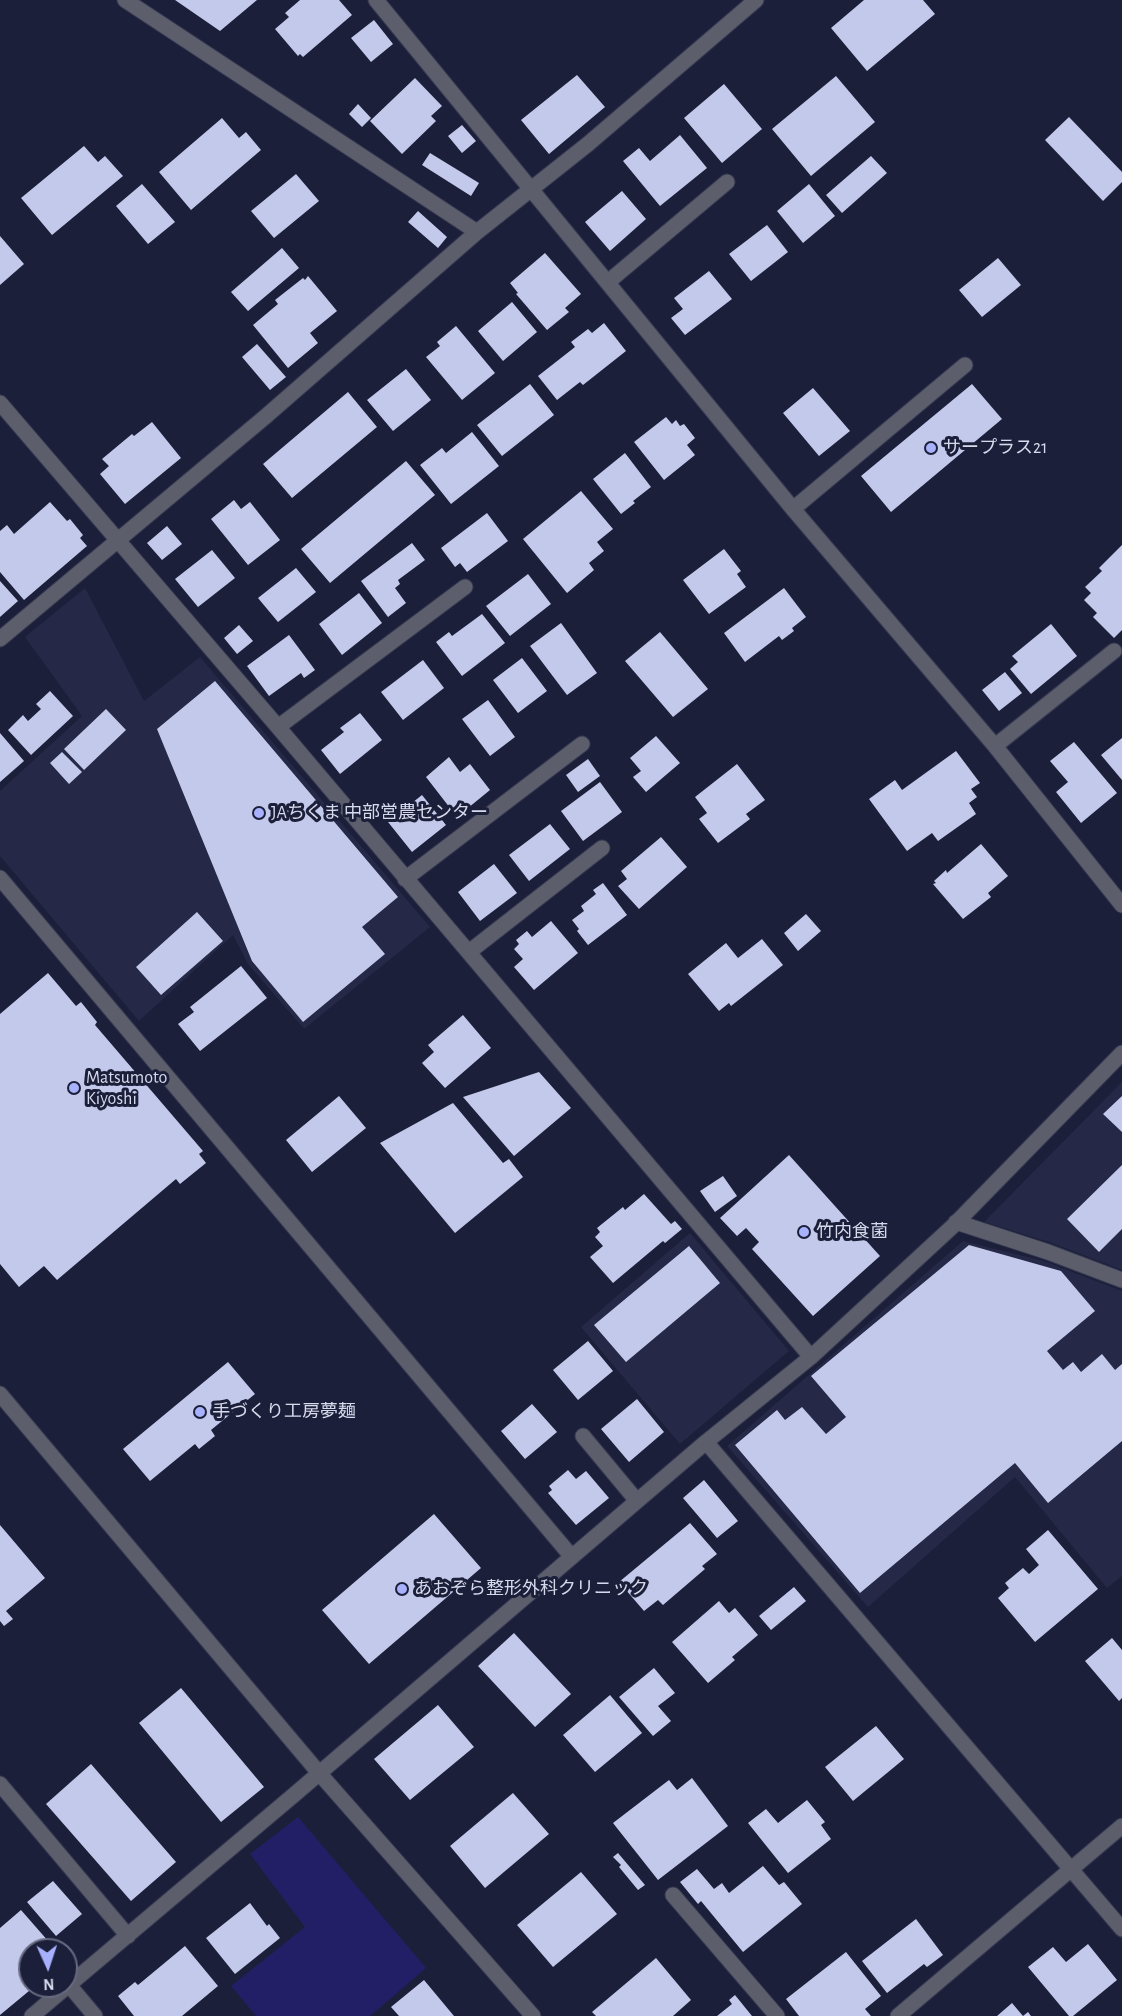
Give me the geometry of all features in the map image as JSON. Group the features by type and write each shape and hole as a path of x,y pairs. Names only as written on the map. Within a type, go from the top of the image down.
{"street":[{"path":"125,0 477,232"},
{"path":"376,0 793,509 995,746 1122,905"},
{"path":"0,639 265,417 477,232 588,144 756,0"},
{"path":"608,282 727,182"},
{"path":"793,509 965,365"},
{"path":"0,404 469,952 811,1357"},
{"path":"278,728 465,587"},
{"path":"995,746 1114,651"},
{"path":"405,879 582,744"},
{"path":"469,952 602,848"},
{"path":"0,878 572,1557"},
{"path":"78,1978 706,1442 811,1357 956,1222 1122,1053"},
{"path":"956,1222 1048,1252 1122,1280"},
{"path":"0,1394 320,1773 533,2016"},
{"path":"583,1436 637,1501"},
{"path":"706,1442 1122,1929"},
{"path":"0,1784 128,1936"},
{"path":"898,2016 1122,1826"},
{"path":"673,1895 777,2016"},
{"path":"78,1996 95,2016"},
{"path":"32,2016 53,1998"}],"shaded area":[{"path":"85,588 144,701 200,657 430,927 304,1029 248,964 233,935 139,1021 0,856 0,791 82,716 25,637"},
{"path":"1122,1082 1122,1270 1052,1243 984,1222"},
{"path":"690,1233 789,1351 680,1444 581,1327"},
{"path":"963,1241 1044,1261 1122,1291 1122,1576 1107,1588 1015,1477 868,1607 727,1446"},
{"path":"298,1817 426,1968 370,2016 256,2016 231,1986 305,1927 250,1854"}],"building":[{"path":"175,0 257,0 220,31"},
{"path":"300,0 339,0 352,15 303,57 300,54 298,56 275,29 289,17 285,13"},
{"path":"864,0 923,0 935,14 867,71 831,28"},
{"path":"374,20 393,44 371,62 351,38"},
{"path":"577,75 605,107 549,154 521,120"},
{"path":"836,76 875,122 811,176 772,129"},
{"path":"415,78 442,106 431,116 436,121 402,154 370,121"},
{"path":"724,84 762,129 722,163 684,118"},
{"path":"358,104 371,118 362,127 349,114"},
{"path":"1069,117 1122,172 1122,182 1103,201 1045,140"},
{"path":"222,118 239,138 246,132 261,150 191,210 159,172"},
{"path":"462,125 476,141 462,153 448,136"},
{"path":"680,135 707,168 660,206 623,161 639,148 650,161"},
{"path":"84,146 98,162 105,156 123,176 52,235 21,198"},
{"path":"430,153 479,183 471,196 422,165"},
{"path":"871,156 887,173 842,213 826,195"},
{"path":"296,174 319,201 274,238 251,211"},
{"path":"142,184 175,222 148,244 116,206"},
{"path":"809,184 835,216 803,243 777,211"},
{"path":"622,191 646,219 610,251 585,222"},
{"path":"418,211 447,237 438,248 408,222"},
{"path":"767,225 788,252 751,281 729,254"},
{"path":"0,236 24,264 0,285"},
{"path":"282,248 299,268 248,311 231,292"},
{"path":"545,253 581,294 565,308 569,312 547,330 516,294 518,293 510,283"},
{"path":"998,258 1021,285 982,317 959,290"},
{"path":"709,271 732,299 685,335 671,318 683,309 674,298"},
{"path":"308,276 337,311 310,333 318,343 288,368 253,325 278,304 275,300"},
{"path":"512,302 537,332 503,361 478,331"},
{"path":"604,323 626,351 583,385 580,382 557,400 538,376 575,347 571,342 588,329 592,333"},
{"path":"456,326 495,373 462,400 426,357 440,346 437,342"},
{"path":"257,344 286,377 270,390 242,357"},
{"path":"406,369 431,400 393,431 367,400"},
{"path":"530,384 554,415 502,456 477,425"},
{"name":"サープラス21","path":"972,384 1002,419 891,512 861,476"},
{"path":"813,388 850,431 819,456 783,413"},
{"path":"348,392 377,427 292,498 263,464"},
{"path":"666,417 672,424 676,420 680,426 684,424 695,438 687,445 695,455 664,480 634,442"},
{"path":"152,422 181,458 125,504 100,474 109,466 102,459 132,434 134,436"},
{"path":"472,432 499,466 451,504 420,465 442,448 446,453"},
{"path":"625,453 651,487 621,514 593,479"},
{"path":"406,461 435,495 330,583 301,549"},
{"path":"581,491 613,529 597,542 604,551 589,563 594,570 567,593 523,539"},
{"path":"234,500 241,509 250,502 280,540 248,565 211,519"},
{"path":"50,502 67,521 70,519 83,535 80,538 87,546 24,600 0,572 0,531 7,525 14,534"},
{"path":"487,513 508,541 467,572 460,563 455,567 441,548"},
{"path":"167,526 182,544 162,560 147,543"},
{"path":"412,543 425,560 398,580 400,584 395,588 406,603 388,617 361,581"},
{"path":"1122,545 1122,630 1114,638 1093,617 1097,613 1084,600 1091,593 1085,587 1102,571 1099,568"},
{"path":"724,549 741,571 737,574 746,587 709,614 683,580"},
{"path":"212,550 235,578 198,607 175,579"},
{"path":"296,568 316,592 278,622 258,598"},
{"path":"528,574 551,604 510,636 486,606"},
{"path":"0,581 18,601 0,617"},
{"path":"784,588 806,617 792,628 794,631 782,640 779,636 745,662 724,633"},
{"path":"359,593 382,623 342,655 319,624"},
{"path":"482,614 505,643 462,676 436,642 449,632 452,636"},
{"path":"561,623 597,673 567,695 530,646"},
{"path":"1051,624 1077,656 1031,694 1010,669 1018,662 1012,656"},
{"path":"239,625 253,641 237,654 224,638"},
{"path":"660,632 708,689 673,717 625,661"},
{"path":"289,635 315,670 304,678 301,673 269,696 247,666"},
{"path":"522,658 547,691 518,713 493,680"},
{"path":"423,660 444,688 403,720 381,692"},
{"path":"1005,672 1022,693 999,711 982,690"},
{"name":"JAちくま 中部営農センター","path":"215,681 398,897 362,927 385,954 303,1022 252,961 157,729"},
{"path":"50,691 73,716 31,755 8,730 23,715 28,721 41,709 36,704"},
{"path":"488,700 515,737 490,756 462,719"},
{"path":"106,709 126,730 84,770 64,749"},
{"path":"360,713 382,740 340,774 321,750 344,732 340,728"},
{"path":"0,733 24,761 0,782"},
{"path":"656,736 680,763 646,792 633,777 641,771 630,758"},
{"path":"1122,738 1122,780 1101,755"},
{"path":"1074,742 1117,793 1081,823 1056,792 1068,782 1050,761"},
{"path":"956,751 980,783 971,789 977,797 969,803 976,814 938,841 932,833 907,851 869,799 895,780 902,790"},
{"path":"62,752 82,772 69,784 50,763"},
{"path":"449,757 460,772 470,764 490,790 457,817 426,777"},
{"path":"588,759 600,776 578,792 566,775"},
{"path":"737,764 765,800 746,814 750,819 718,843 699,819 707,813 695,797"},
{"path":"600,782 622,812 583,841 561,811"},
{"path":"422,795 446,825 412,852 388,822"},
{"path":"550,824 570,849 529,881 509,855"},
{"path":"661,837 687,867 639,909 618,886 627,879 621,871"},
{"path":"981,844 1008,876 988,893 991,897 963,919 933,884 946,870 947,873"},
{"path":"494,864 517,893 480,921 458,892"},
{"path":"603,883 627,915 588,945 572,920 584,911 581,906 596,894 593,890"},
{"path":"197,912 223,941 161,995 136,967"},
{"path":"806,914 821,931 798,951 784,933"},
{"path":"551,921 578,953 534,990 514,967 523,959 514,949 519,944 516,940 527,931 532,937"},
{"path":"762,939 783,965 731,1006 729,1003 719,1011 688,974 726,943 738,958"},
{"path":"241,966 267,998 200,1051 178,1024 194,1012 190,1007"},
{"name":"Matsumoto Kiyoshi","path":"48,973 76,1006 81,1002 97,1022 95,1025 203,1151 199,1154 206,1163 180,1184 176,1179 57,1280 44,1266 19,1287 0,1264 0,1014"},
{"path":"463,1015 491,1048 445,1088 422,1063 434,1052 428,1045"},
{"path":"539,1072 571,1108 514,1156 463,1097"},
{"path":"339,1096 366,1128 312,1172 286,1140"},
{"path":"1122,1096 1122,1132 1103,1114"},
{"path":"453,1103 503,1163 509,1159 523,1177 455,1233 380,1143"},
{"name":"竹内食菌","path":"789,1155 880,1256 813,1316 752,1249 759,1242 746,1228 737,1236 720,1218"},
{"path":"1122,1165 1122,1229 1099,1252 1067,1219"},
{"path":"723,1176 737,1196 715,1212 700,1191"},
{"path":"644,1194 671,1224 675,1221 682,1229 665,1243 663,1241 613,1283 590,1257 603,1246 595,1237 600,1232 597,1228 623,1207 625,1210"},
{"path":"969,1245 1061,1271 1095,1311 1047,1351 1063,1370 1073,1362 1081,1372 1102,1354 1115,1370 1122,1364 1122,1441 1048,1503 1015,1463 860,1593 735,1445 777,1410 785,1420 802,1407 826,1434 846,1417 811,1376"},
{"path":"689,1246 720,1283 626,1362 594,1325"},
{"path":"588,1341 613,1371 578,1400 553,1370"},
{"name":"手づくり工房夢麺","path":"228,1362 255,1394 211,1430 215,1436 199,1449 195,1444 150,1481 123,1449"},
{"path":"637,1399 664,1432 629,1462 601,1429"},
{"path":"532,1404 557,1432 525,1459 501,1431"},
{"path":"568,1470 576,1479 586,1471 609,1498 576,1525 548,1493 552,1490 549,1486"},
{"path":"704,1480 738,1521 717,1538 683,1498"},
{"name":"あおぞら整形外科クリニック","path":"434,1514 481,1568 369,1664 322,1610"},
{"path":"690,1523 717,1554 702,1566 705,1569 663,1605 658,1600 644,1611 619,1582"},
{"path":"0,1525 45,1578 6,1611 13,1619 4,1626 0,1621"},
{"path":"1048,1530 1098,1589 1035,1642 998,1598 1009,1588 1005,1583 1023,1568 1029,1574 1039,1565 1026,1549"},
{"path":"794,1587 806,1601 771,1630 759,1616"},
{"path":"719,1601 729,1613 735,1608 758,1635 732,1657 735,1660 708,1683 672,1642"},
{"path":"514,1633 571,1694 535,1727 478,1666"},
{"path":"1112,1638 1122,1650 1122,1698 1119,1701 1085,1661"},
{"path":"654,1668 675,1693 658,1706 671,1721 653,1736 619,1697"},
{"path":"181,1688 264,1787 221,1822 139,1723"},
{"path":"610,1695 642,1733 595,1772 563,1735"},
{"path":"438,1705 474,1747 410,1800 374,1759"},
{"path":"876,1726 904,1759 853,1801 825,1767"},
{"path":"91,1764 176,1862 131,1901 46,1804"},
{"path":"692,1778 728,1826 658,1880 613,1823 669,1780 677,1790"},
{"path":"513,1793 549,1834 485,1888 450,1846"},
{"path":"807,1800 825,1822 821,1825 831,1839 788,1873 748,1823 766,1809 778,1823"},
{"path":"618,1853 645,1885 638,1890 613,1857"},
{"path":"763,1866 779,1885 784,1882 802,1904 743,1952 701,1901 698,1904 680,1882 697,1869 714,1889 722,1883 729,1893"},
{"path":"581,1872 617,1914 553,1967 517,1925"},
{"path":"53,1881 82,1914 56,1936 27,1902"},
{"path":"250,1903 267,1926 269,1924 280,1938 235,1974 206,1938"},
{"path":"21,1910 46,1938 18,1938 18,1998 21,1998 0,2015 0,1928"},
{"path":"916,1919 943,1955 927,1967 924,1964 887,1993 862,1961"},
{"path":"1088,1944 1117,1980 1073,2016 1069,2016 1028,1967 1053,1947 1066,1962"},
{"path":"185,1946 218,1986 182,2016 134,2016 118,1996 135,1982 138,1985"},
{"path":"846,1952 881,1996 865,2009 871,2016 799,2016 786,1999"},
{"path":"656,1958 691,2000 673,2016 596,2016 592,2012"},
{"path":"424,1980 454,2016 399,2016 391,2007"},
{"path":"735,1995 752,2016 717,2016 732,2004 729,2000"},
{"path":"1012,2003 1023,2016 997,2016"}],"place":[{"name":"サープラス21","path":"931,448"},
{"name":"JAちくま 中部営農センター","path":"259,813"},
{"name":"Matsumoto Kiyoshi","path":"74,1088"},
{"name":"竹内食菌","path":"804,1232"},
{"name":"手づくり工房夢麺","path":"200,1412"},
{"name":"あおぞら整形外科クリニック","path":"402,1589"}]}
